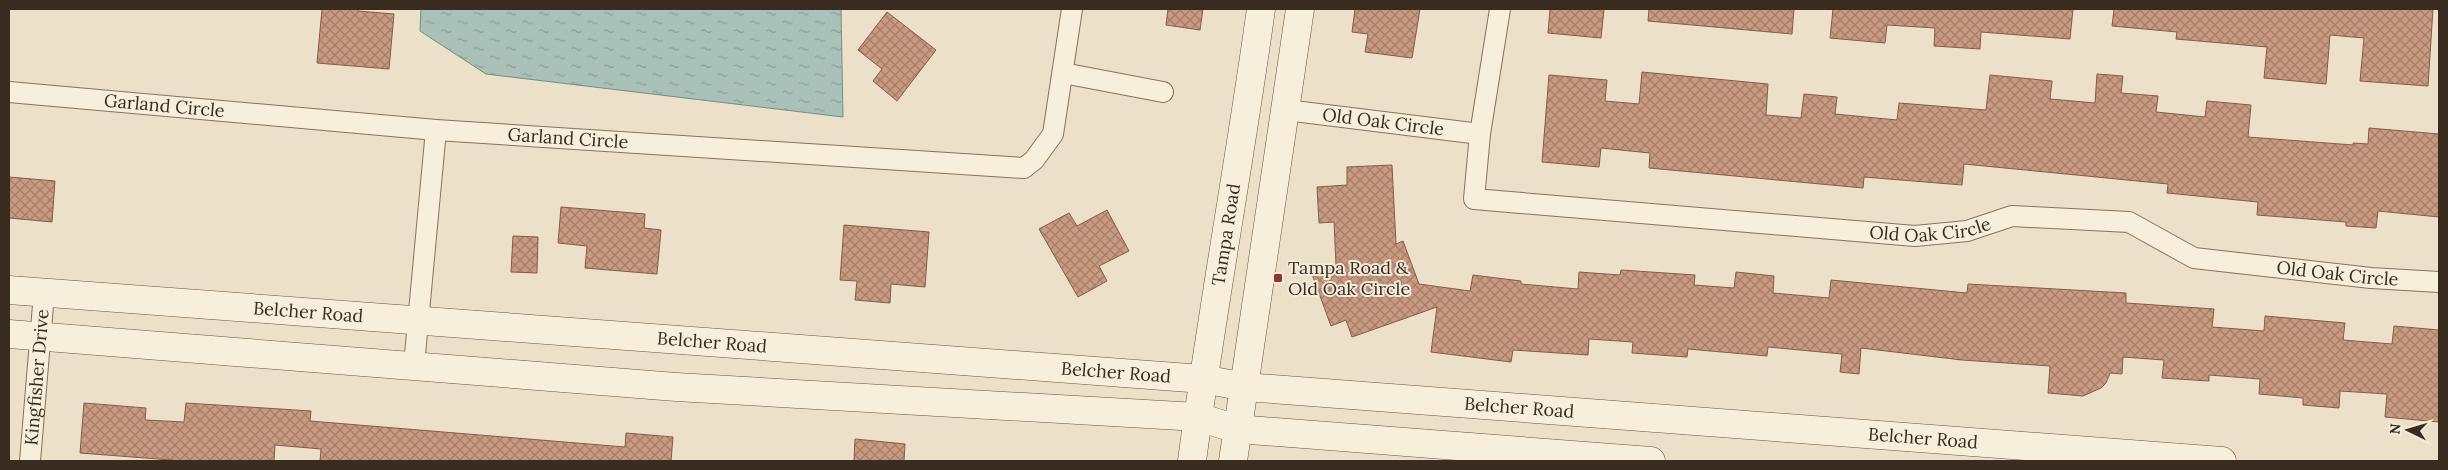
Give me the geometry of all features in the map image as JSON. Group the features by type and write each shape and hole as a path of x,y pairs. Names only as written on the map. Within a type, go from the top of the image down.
{"main road":[{"name":"Tampa Road","path":"1192,461 1202,378 1247,108 1261,9"},
{"path":"1233,461 1300,9"},
{"name":"Belcher Road","path":"9,290 418,322 1202,378 1245,387 2222,461"},
{"path":"9,334 676,387 1198,417 1237,429 1651,461"}],"street":[{"name":"Garland Circle","path":"9,92 436,130 1024,168 1034,160 1052,134 1072,9"},
{"name":"Old Oak Circle","path":"1500,9 1480,134 1474,199 1915,236 1968,231 2012,216 2128,222 2194,258 2371,278 2439,282"},
{"path":"1063,73 1163,92"},
{"name":"Old Oak Circle","path":"1286,110 1480,134"},
{"path":"414,365 436,130"},
{"name":"Kingfisher Drive","path":"30,461 44,293"}],"water":[{"path":"421,9 841,9 843,117 486,74 420,31"}],"building":[{"path":"322,9 358,9 358,11 394,14 389,69 317,63"},
{"path":"1168,9 1203,9 1200,30 1166,25"},
{"path":"1355,9 1420,9 1412,58 1365,52 1368,34 1352,32"},
{"path":"1550,9 1604,9 1601,38 1548,33"},
{"path":"1649,9 1794,9 1792,34 1648,21"},
{"path":"1833,9 2073,9 2070,39 1981,32 1980,49 1934,46 1935,28 1887,25 1885,43 1830,38"},
{"path":"2114,9 2433,9 2428,86 2360,81 2364,38 2330,35 2326,84 2264,78 2267,47 2176,39 2177,32 2112,26"},
{"path":"887,12 936,50 897,101 873,81 882,69 858,50"},
{"path":"1642,72 1768,84 1766,115 1801,118 1804,94 1837,97 1835,114 1897,120 1899,103 1986,110 1990,75 2052,81 2050,99 2095,103 2097,74 2123,76 2121,93 2158,96 2156,112 2205,117 2207,101 2251,105 2248,137 2353,145 2353,143 2368,144 2369,128 2439,134 2439,217 2378,211 2376,228 2346,226 2346,222 2257,215 2258,202 2167,193 2168,184 1964,164 1962,185 1864,177 1863,188 1649,168 1650,153 1601,148 1599,167 1542,162 1549,75 1607,80 1605,101 1639,104"},
{"path":"1392,165 1396,244 1403,241 1419,284 1470,291 1473,275 1521,281 1521,284 1578,289 1579,272 1620,275 1621,270 1695,275 1694,285 1734,288 1736,272 1774,276 1773,293 1829,298 1831,280 1967,293 1968,284 2126,293 2126,303 2214,309 2212,327 2264,331 2265,316 2345,323 2343,340 2392,344 2394,326 2439,330 2439,422 2385,417 2387,394 2340,391 2339,408 2303,405 2303,398 2259,394 2260,379 2209,375 2209,381 2162,378 2164,360 2123,357 2122,374 2110,373 2106,383 2101,388 2083,396 2048,393 2050,366 1962,360 1861,348 1859,374 1840,372 1842,354 1768,347 1767,356 1688,349 1687,357 1632,353 1633,342 1589,339 1588,355 1513,350 1511,362 1431,352 1437,307 1352,337 1346,320 1331,326 1312,274 1336,265 1334,222 1319,223 1317,187 1347,185 1347,167"},
{"path":"9,177 55,181 52,222 9,218"},
{"path":"561,207 645,214 644,228 661,230 657,274 585,268 587,246 558,243"},
{"path":"1107,210 1129,251 1099,266 1107,281 1078,297 1039,229 1069,213 1077,226"},
{"path":"844,225 929,232 925,287 891,284 890,303 855,300 857,281 840,280"},
{"path":"513,236 538,237 537,273 511,272"},
{"path":"84,403 146,408 145,420 184,422 186,403 311,411 310,421 625,447 626,433 673,437 671,461 320,461 321,449 275,445 274,461 184,461 80,453"},
{"path":"855,439 905,444 904,461 854,461"}],"place":[{"name":"Tampa Road & Old Oak Circle","path":"1278,278"}]}
